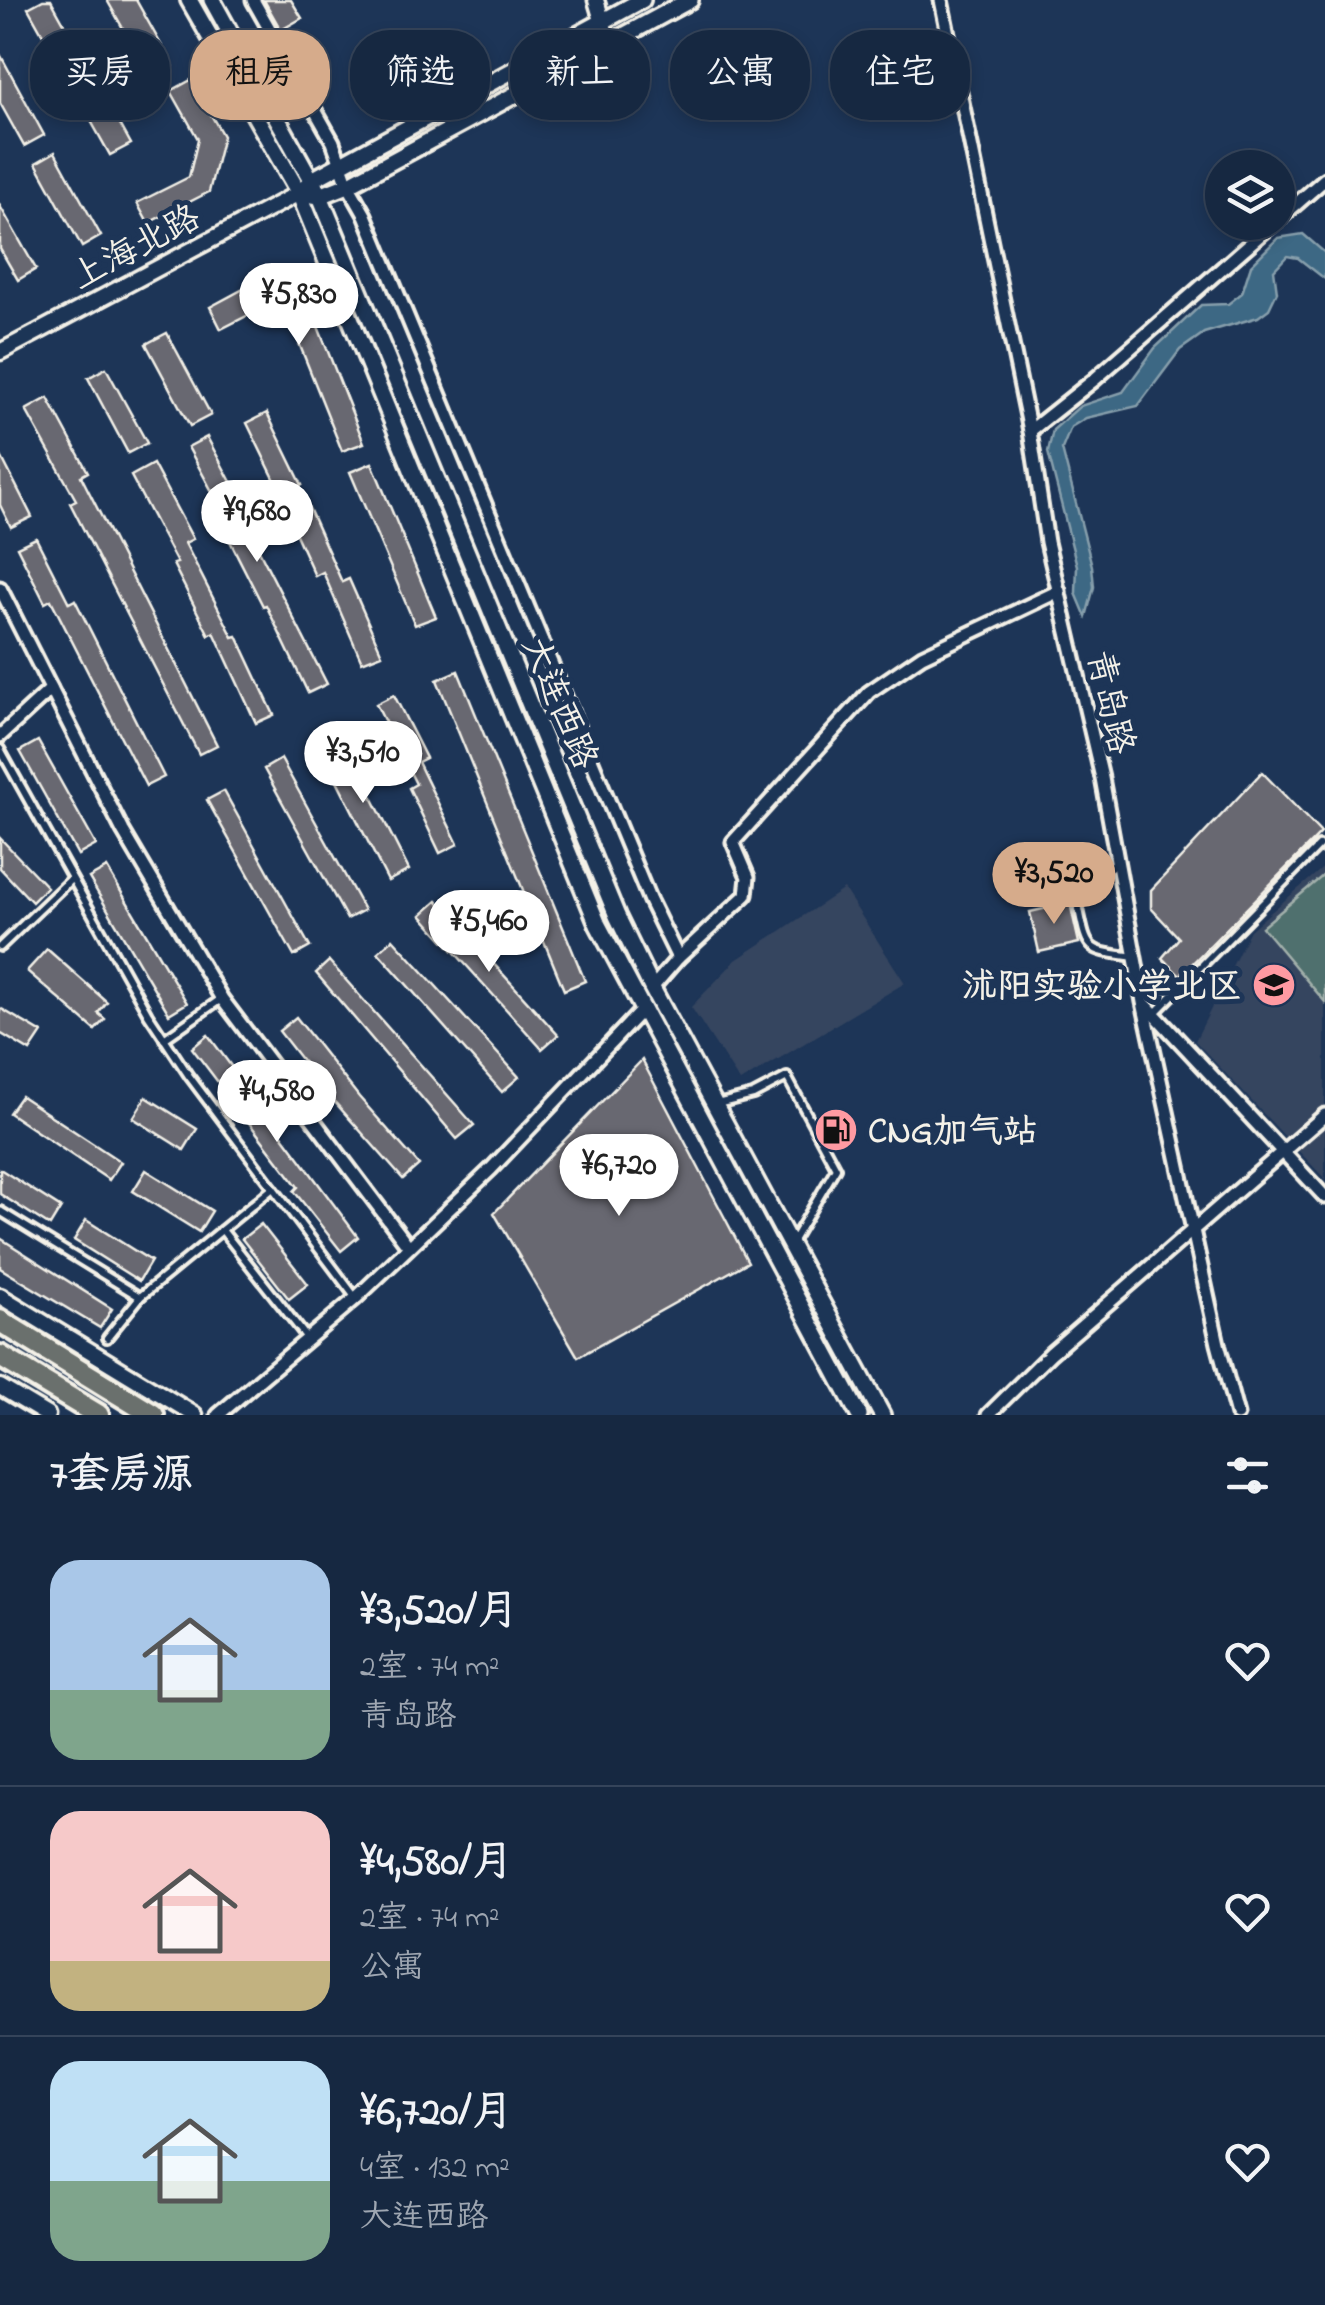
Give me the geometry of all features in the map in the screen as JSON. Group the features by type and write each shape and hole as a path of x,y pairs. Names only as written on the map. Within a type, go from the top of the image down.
{"highway":[{"path":"1,1322 154,1415"},
{"path":"0,1356 98,1415"}],"main road":[{"name":"大连西路","path":"189,0 299,193 598,924 859,1415"},
{"name":"大连西路","path":"212,0 320,196 617,916 882,1415"},
{"name":"上海北路","path":"299,193 312,180 642,0"},
{"path":"635,30 690,0"},
{"path":"299,193 320,196 348,185 510,97"}],"street":[{"path":"253,0 333,142 348,185 366,215 650,901 678,958"},
{"path":"596,0 605,30"},
{"name":"青岛路","path":"941,0 1059,591 1102,778 1143,1002 1237,1415"},
{"path":"1295,205 1325,179"},
{"name":"上海北路","path":"0,352 299,193"},
{"path":"1030,431 1255,240"},
{"path":"0,588 123,831 222,998 410,1247"},
{"path":"652,988 678,958 746,895 748,877 733,842 869,692 922,656 1059,591"},
{"path":"0,736 51,689"},
{"path":"1143,1002 1325,1197"},
{"path":"218,1415 410,1247 491,1169 642,1010"},
{"path":"988,1415 1051,1353 1325,1115"},
{"path":"0,1296 195,1415"},
{"path":"0,1387 46,1415"}],"lane":[{"path":"0,749 62,858 70,880 164,1040 356,1298"},
{"path":"1154,1014 1319,846"},
{"path":"1117,861 1086,889 1078,904 1086,942 1095,951 1135,957"},
{"path":"0,947 70,880"},
{"path":"164,1040 222,998"},
{"path":"715,1105 753,1095 787,1077 820,1138 836,1168 790,1245"},
{"path":"107,1338 140,1297 273,1188"},
{"path":"0,1211 140,1297"},
{"path":"222,1230 308,1339"}],"shaded area":[{"path":"1303,234 1325,253 1325,279 1298,258 1287,256 1274,270 1277,292 1269,309 1258,317 1204,333 1180,350 1138,406 1086,418 1071,427 1062,449 1092,566 1094,587 1086,617 1076,593 1077,566 1048,452 1053,430 1080,406 1123,392 1155,348 1201,305 1228,304 1242,293 1251,265 1276,240 1295,240 1295,235"},
{"name":"沭阳实验小学北区","path":"1325,866 1325,1179 1195,1041 1250,930"},
{"path":"844,889 905,983 740,1082 691,1007 736,960"}],"green space":[{"path":"1325,874 1325,1002 1262,927"}],"building":[{"path":"51,0 68,30 40,30 28,8"},
{"path":"107,0 136,0 153,30 124,30"},
{"path":"264,0 291,0 302,18 281,30"},
{"path":"0,54 30,109 30,120 36,120 44,135 24,146 0,103"},
{"path":"190,81 190,120 214,120 223,136 209,192 148,223 137,203 189,177 198,139 171,91"},
{"path":"90,120 118,120 131,144 110,155"},
{"path":"55,152 101,236 82,247 36,163"},
{"path":"0,206 36,269 18,280 0,249"},
{"path":"264,278 306,296 364,443 342,451 285,308 272,303 221,329 210,307"},
{"path":"167,333 211,415 190,426 146,344"},
{"path":"106,368 147,443 128,453 88,378"},
{"path":"48,398 88,472 81,476 217,745 199,754 70,503 76,500 26,410"},
{"path":"267,413 342,582 349,579 382,654 362,662 323,572 315,576 283,506 287,505 247,423"},
{"path":"207,437 245,508 239,511 327,684 308,693 227,535 234,532 188,447"},
{"path":"0,454 32,517 11,527 0,505"},
{"path":"372,463 436,617 415,625 350,472"},
{"path":"153,464 193,539 185,543 233,637 237,636 274,715 256,723 214,632 209,635 131,476"},
{"path":"36,538 69,603 75,600 164,777 146,786 51,600 45,603 17,547"},
{"path":"458,671 585,981 564,990 437,680"},
{"path":"394,695 426,758 418,762 458,844 440,853 409,788 416,784 376,704"},
{"path":"338,730 409,870 388,881 317,741"},
{"path":"38,741 96,845 78,855 20,751"},
{"path":"281,759 364,910 347,919 264,769"},
{"path":"1262,772 1321,833 1180,976 1162,958 1179,938 1151,908 1151,890"},
{"path":"224,791 310,947 294,956 207,800"},
{"path":"0,838 47,887 32,902 0,868"},
{"path":"107,868 187,1003 169,1014 89,878"},
{"path":"437,901 558,1035 542,1049 421,915"},
{"path":"1070,903 1079,943 1039,952 1030,912"},
{"path":"393,939 519,1077 502,1092 378,952"},
{"path":"47,949 107,1002 98,1013 105,1019 95,1030 27,971"},
{"path":"329,961 474,1125 457,1139 316,973"},
{"path":"0,1008 42,1033 30,1051 0,1033"},
{"path":"296,1017 419,1165 403,1179 332,1099 279,1031"},
{"path":"208,1035 358,1237 341,1251 294,1191 298,1187 192,1048"},
{"path":"642,1060 748,1262 578,1357 494,1213"},
{"path":"21,1096 121,1162 109,1180 9,1113"},
{"path":"146,1097 197,1129 184,1150 133,1118"},
{"path":"0,1169 61,1208 50,1226 0,1194"},
{"path":"146,1170 212,1211 199,1232 133,1191"},
{"path":"86,1220 151,1261 139,1281 74,1240"},
{"path":"261,1224 308,1284 289,1299 242,1239"},
{"path":"0,1238 112,1309 100,1328 0,1268"}],"place":[{"name":"沭阳实验小学北区","path":"1274,985"},
{"name":"CNG加气站","path":"836,1130"}]}
